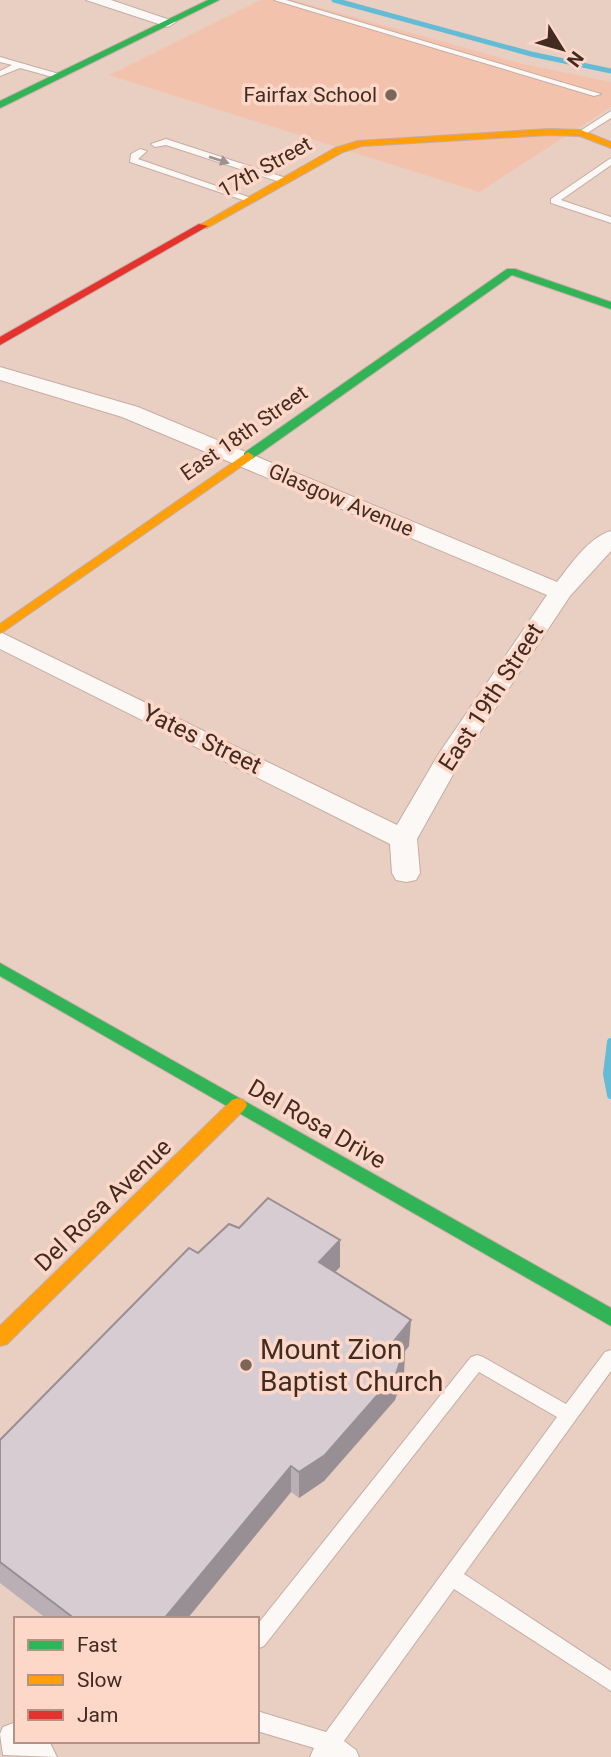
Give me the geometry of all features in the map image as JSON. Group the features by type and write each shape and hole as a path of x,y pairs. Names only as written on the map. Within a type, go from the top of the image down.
{"street":[{"path":"94,0 168,22"},
{"path":"0,105 215,0"},
{"name":"17th Street","path":"0,342 340,150 361,143 549,132 581,133"},
{"path":"581,133 611,145"},
{"name":"East 18th Street","path":"0,630 511,271 611,306"},
{"name":"Glasgow Avenue","path":"0,373 130,412 561,592"},
{"name":"East 19th Street","path":"403,839 447,761 561,592 584,563 611,538"},
{"name":"Yates Street","path":"0,639 403,839"},
{"path":"403,839 406,873"},
{"name":"Del Rosa Drive","path":"0,969 611,1318"},
{"name":"Del Rosa Avenue","path":"0,1338 238,1105"},
{"path":"0,1728 14,1739"},
{"path":"19,1743 37,1757"}],"lane":[{"path":"278,0 597,94"},
{"path":"0,59 57,76"},
{"path":"0,74 20,65"},
{"path":"581,133 611,114"},
{"path":"155,144 166,142 283,180"},
{"path":"143,151 134,156 134,160 249,200"},
{"path":"611,161 554,201 611,220"},
{"path":"325,1750 611,1357"},
{"path":"259,1637 477,1362 567,1414"},
{"path":"451,1576 611,1682"},
{"path":"259,1722 325,1750 349,1757"}],"shaded area":[{"name":"Fairfax School","path":"261,0 293,0 523,64 611,82 611,107 479,192 109,75"}],"building":[{"path":"268,1198 340,1240 319,1262 411,1320 394,1341 405,1347 396,1374 325,1455 299,1472 291,1466 166,1617 72,1617 0,1562 0,1440 189,1248 198,1253 229,1224 239,1228"}],"waterway":[{"path":"334,0 531,54 611,71"},
{"path":"611,1042 607,1074 611,1095"}],"traffic: fast":[{"path":"0,105 215,0"},
{"path":"248,456 511,271 611,306"},
{"path":"0,969 611,1318"}],"traffic: slow":[{"path":"203,226 339,150 361,143 549,132 581,133 611,145"},
{"path":"0,630 248,456"},
{"path":"0,1338 238,1105"}],"traffic: jam":[{"path":"0,342 203,226"}],"place":[{"name":"Fairfax School","path":"391,95"},
{"name":"Mount Zion Baptist Church","path":"246,1365"}]}
